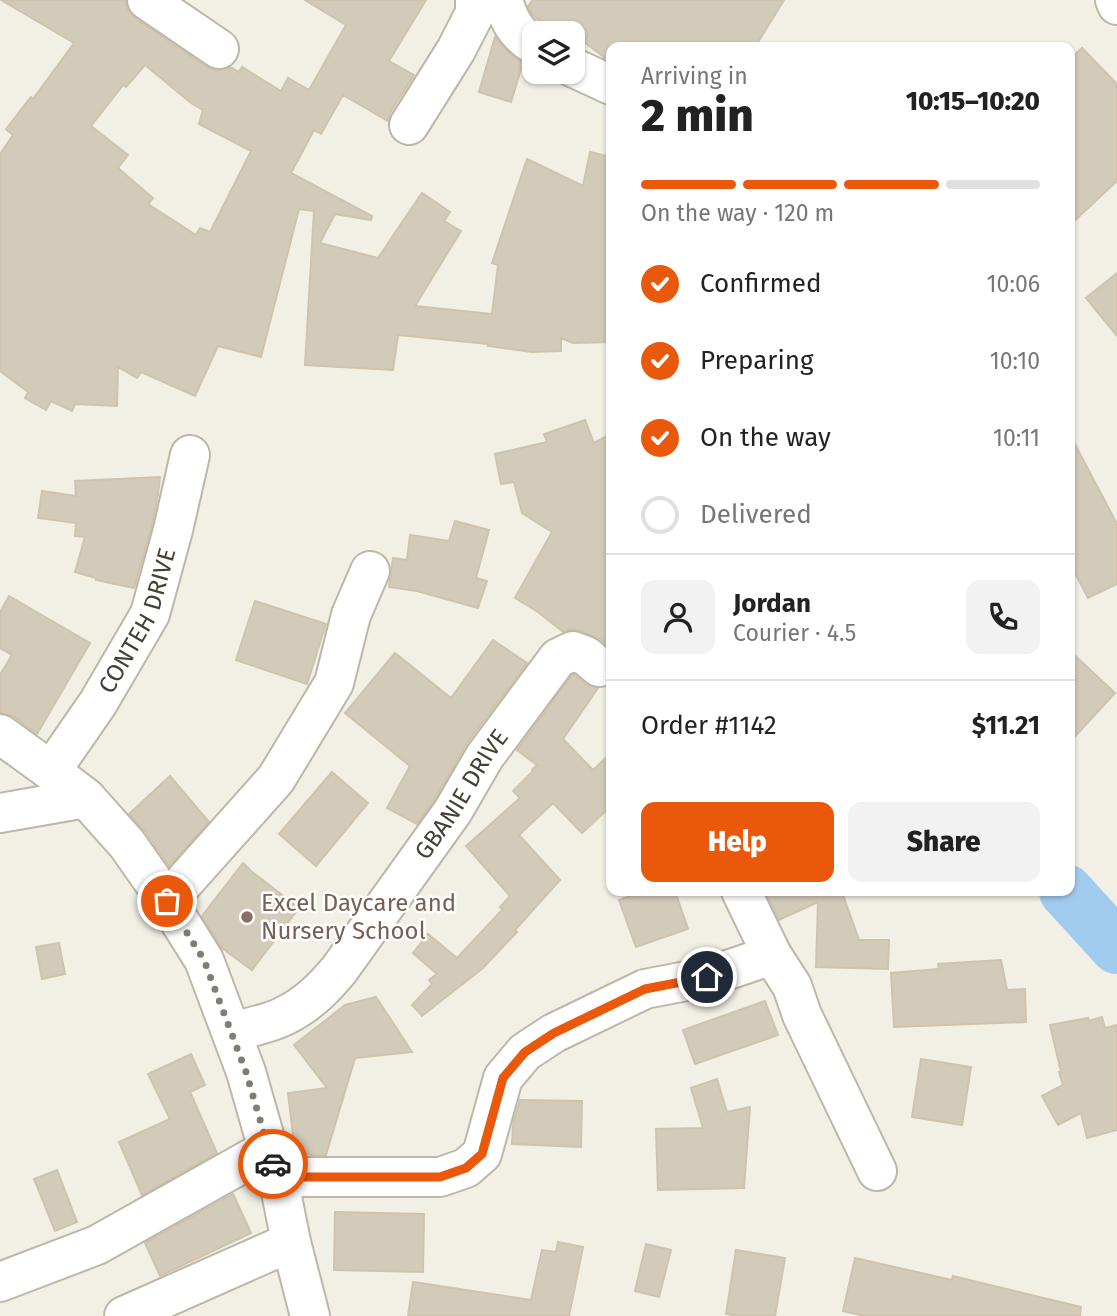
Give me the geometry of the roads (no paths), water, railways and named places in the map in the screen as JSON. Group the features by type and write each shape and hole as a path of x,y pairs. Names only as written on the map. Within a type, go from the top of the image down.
{"street":[{"path":"147,0 219,49"},
{"path":"410,125 456,50 475,13 475,0"},
{"path":"503,0 510,23 522,34"},
{"path":"1115,0 1117,5"},
{"path":"585,73 606,83"},
{"name":"CONTEH DRIVE","path":"51,771 98,703 150,614 191,455"},
{"path":"167,901 276,779 334,683 351,615 370,571"},
{"name":"GBANIE DRIVE","path":"232,1032 283,1017 321,991 453,811 485,756 558,658 573,651 586,656 599,667"},
{"path":"0,734 86,798 127,844 204,960 246,1072 273,1163 310,1316"},
{"path":"0,813 86,798"},
{"path":"743,896 772,955 792,986 802,1015 877,1171"},
{"path":"0,1282 97,1245 273,1163 440,1177 466,1168 482,1154 503,1078 525,1052 554,1033 645,989 707,977 772,955"},
{"path":"124,1316 291,1242"}],"waterway":[{"path":"1071,896 1117,947"}],"place":[{"name":"Excel Daycare and Nursery School","path":"247,917"}]}
